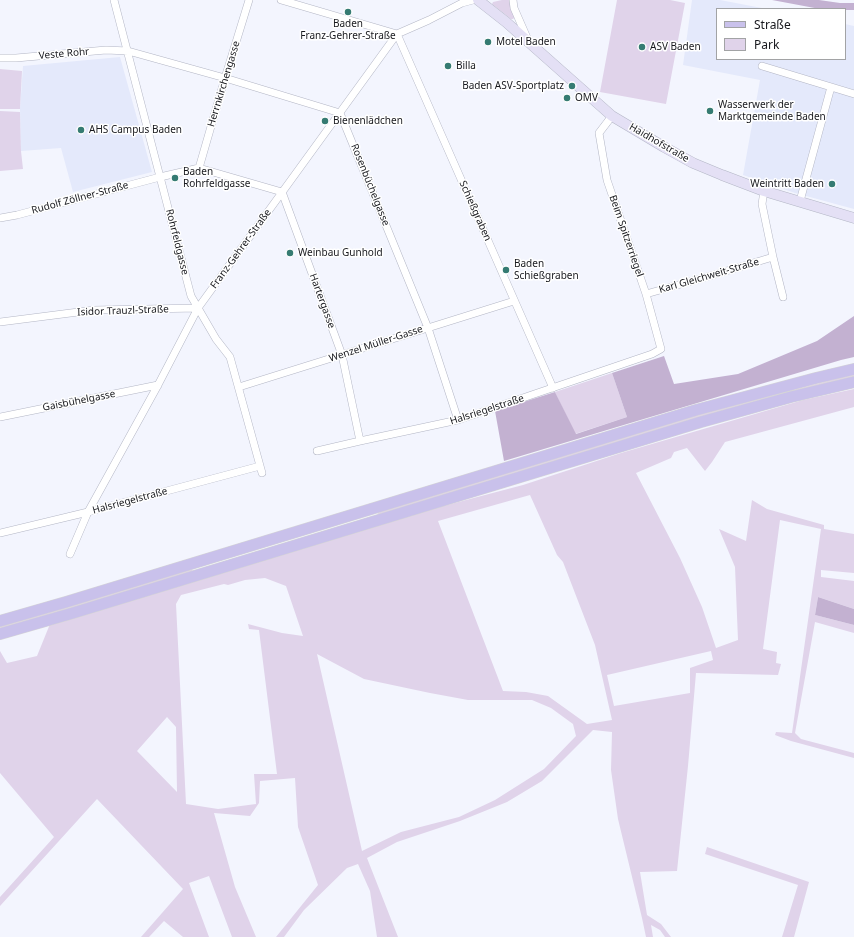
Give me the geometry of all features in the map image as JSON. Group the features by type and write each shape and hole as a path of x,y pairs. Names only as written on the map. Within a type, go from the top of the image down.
{"main road":[{"path":"478,0 506,22 530,44"},
{"name":"Haidhofstraße","path":"530,44 612,116 693,163 764,191 854,218"},
{"path":"0,621 696,410 854,369"},
{"path":"0,634 701,422 791,397 854,382"}],"street":[{"name":"Rohrfeldgasse","path":"114,0 191,296 216,340 230,357 261,470"},
{"name":"Herrnkirchengasse","path":"199,168 249,0"},
{"path":"281,0 397,34 462,3 473,0"},
{"path":"451,9 454,0"},
{"name":"Haidhofstraße","path":"512,0 530,44"},
{"name":"Franz-Gehrer-Straße","path":"70,554 88,512 198,308 397,34"},
{"name":"Schießgraben","path":"397,34 553,388"},
{"name":"Veste Rohr","path":"0,58 16,58 106,50 128,51"},
{"path":"128,51 225,78 340,113"},
{"path":"762,66 854,94"},
{"path":"800,202 831,87"},
{"name":"Rosenbüchelgasse","path":"340,113 428,328 458,420"},
{"name":"Beim Spitzerriegel","path":"612,116 599,133 611,192 646,294 661,349 652,354"},
{"path":"160,177 199,168 282,192"},
{"name":"Rudolf Zöllner-Straße","path":"0,218 17,215 160,177"},
{"name":"Karl Gleichweit-Straße","path":"764,191 762,204 783,297"},
{"name":"Hartergasse","path":"282,192 342,355 360,441"},
{"name":"Karl Gleichweit-Straße","path":"646,294 773,257"},
{"name":"Wenzel Müller-Gasse","path":"239,386 514,301"},
{"name":"Isidor Trauzl-Straße","path":"0,322 94,310 198,308"},
{"name":"Halsriegelstraße","path":"317,451 458,420 652,354"},
{"name":"Gaisbühelgasse","path":"0,416 158,384"},
{"name":"Halsriegelstraße","path":"0,533 261,470"}],"shaded area":[{"path":"692,0 720,0 762,8 716,8 716,60 846,60 846,24 854,26 854,209 795,193 743,175 760,80 683,65"},
{"path":"772,0 819,0 854,3 854,10 846,10 846,8 815,8"},
{"name":"AHS Campus Baden","path":"120,57 152,172 73,192 61,148 21,151 20,109 23,66"},
{"path":"854,316 854,357 504,461 495,411 555,392 576,434 627,417 612,373 664,356 674,384 738,374 817,341"},
{"path":"818,597 854,609 854,625 815,615"}],"green space":[{"path":"510,0 515,17 513,19 492,4 493,2"},
{"name":"ASV Baden","path":"617,0 670,0 685,3 666,104 600,92"},
{"path":"0,69 22,71 20,109 0,109"},
{"path":"0,111 20,112 23,169 0,171"},
{"path":"612,373 627,417 575,434 555,392"},
{"path":"854,374 854,377 384,514 377,514 383,510 673,421"},
{"path":"854,389 854,407 725,442 705,471 687,448 674,452 671,458 636,473 680,558 702,607 716,648 738,640 735,567 719,529 746,541 752,500 767,509 824,525 824,529 854,534 854,573 821,570 821,577 854,581 854,609 818,597 815,615 854,625 854,633 815,622 795,733 801,739 854,753 854,758 791,741 775,735 776,732 792,733 821,529 780,520 763,649 777,652 776,663 781,664 778,675 696,673 677,871 640,872 647,915 661,924 671,937 665,937 660,930 651,925 653,937 646,937 618,819 611,770 612,732 593,730 542,781 507,802 460,821 397,842 367,858 398,937 377,937 370,891 358,864 347,868 304,910 284,937 276,937 318,885 298,827 295,778 260,781 259,803 250,816 214,813 235,887 256,937 232,937 209,876 189,883 209,937 183,937 164,921 149,937 141,937 183,889 97,799 0,906 0,897 54,837 0,773 0,651 7,663 37,656 50,624 428,510 523,485 621,453 803,400","holes":["530,495 557,555 563,562 595,645 612,720 587,724 548,696 526,692 503,691 438,521","265,578 286,586 303,636 282,633 248,624 249,629 259,630 277,774 254,774 256,804 218,809 186,804 176,604 181,595 245,580","711,651 713,660 690,668 690,693 614,706 607,675","317,654 364,679 468,700 532,700 551,708 573,724 576,736 544,769 495,800 459,817 401,832 362,851","167,717 176,727 177,792 137,751"]},
{"path":"188,570 193,570 189,574 0,630 0,626"},
{"path":"707,847 809,882 794,937 782,937 798,885 705,854"}],"place":[{"name":"Baden Franz-Gehrer-Straße","path":"348,12"},
{"name":"Motel Baden","path":"488,42"},
{"name":"ASV Baden","path":"642,47"},
{"name":"Billa","path":"448,66"},
{"name":"Baden ASV-Sportplatz","path":"572,86"},
{"name":"OMV","path":"567,98"},
{"name":"Wasserwerk der Marktgemeinde Baden","path":"710,111"},
{"name":"Bienenlädchen","path":"325,121"},
{"name":"AHS Campus Baden","path":"81,130"},
{"name":"Baden Rohrfeldgasse","path":"175,178"},
{"name":"Weintritt Baden","path":"832,184"},
{"name":"Weinbau Gunhold","path":"290,253"},
{"name":"Baden Schießgraben","path":"506,270"}]}
